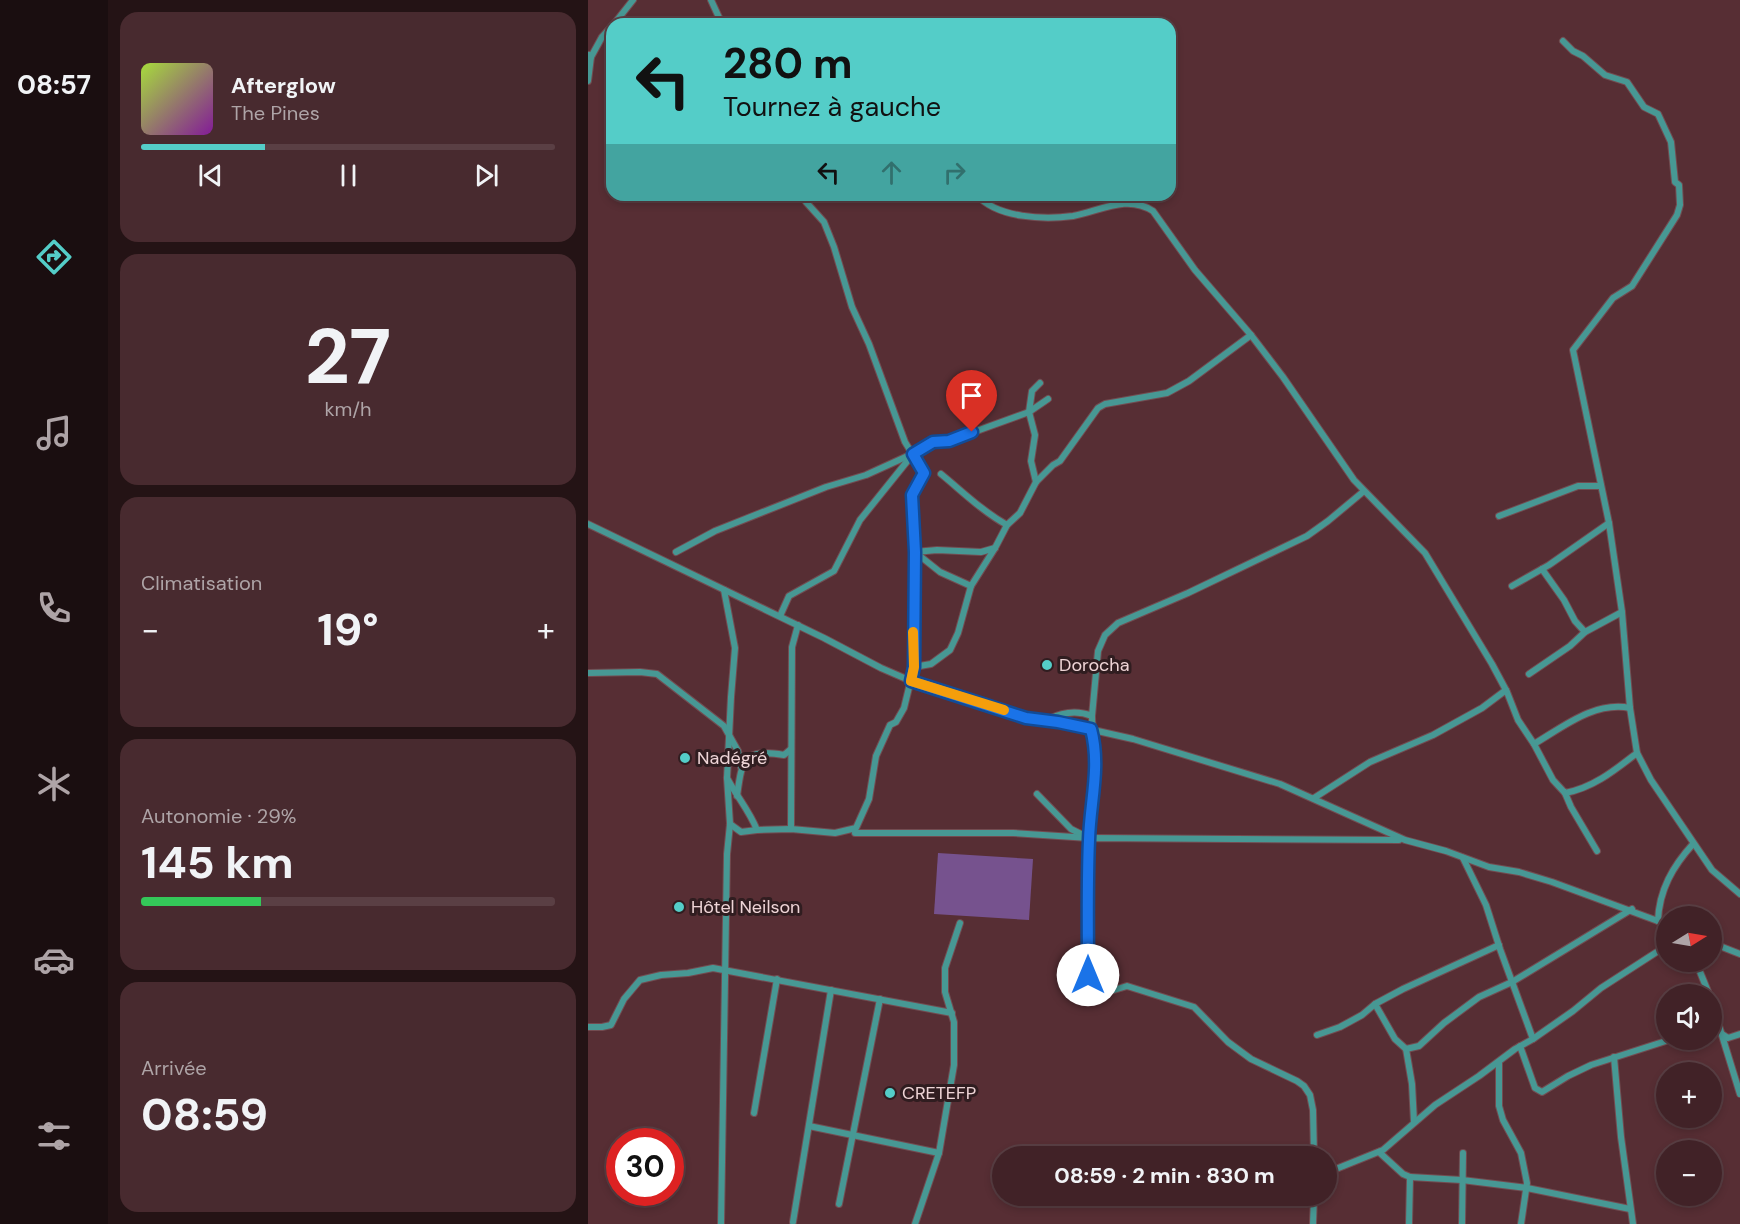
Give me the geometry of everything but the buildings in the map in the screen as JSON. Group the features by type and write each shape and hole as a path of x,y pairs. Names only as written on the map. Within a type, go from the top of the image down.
{"street":[{"path":"619,18 633,0"},
{"path":"711,0 719,18"},
{"path":"588,81 590,56 606,33"},
{"path":"1563,41 1605,75 1627,82 1644,107 1658,114 1671,142 1675,182 1680,185 1680,206 1672,224 1632,286 1613,298 1573,350 1609,523 1623,612 1630,708 1637,753 1650,780 1693,844 1712,870 1740,894"},
{"path":"730,824 741,832 791,829 835,833 856,828 869,799 876,756 890,725 896,722 904,708 914,667 915,552 912,495 924,473 905,442 869,344 852,307 824,222 806,201"},
{"path":"987,201 1004,211 1029,217 1074,216 1115,204 1136,203 1145,205 1153,211 1195,270 1251,335 1318,426 1349,474 1425,553 1506,690 1518,720 1553,780 1565,793 1597,851"},
{"path":"914,667 931,664 950,650 958,633 971,586 1007,525 1020,513 1036,482 1060,461 1098,408 1105,404 1167,393 1189,381 1251,335"},
{"path":"1036,482 1031,461 1035,435 1029,412 1032,391 1040,383"},
{"path":"676,552 715,531 826,487 866,475 913,454 933,442 949,441 1029,412 1048,399"},
{"path":"780,616 789,596 834,571 860,520 913,454"},
{"path":"942,474 968,498 1007,525"},
{"path":"1499,516 1578,486 1601,486"},
{"path":"1314,1146 1313,1110 1310,1095 1304,1086 1251,1059 1228,1042 1194,1006 1127,986 1088,998 1089,838 1097,765 1091,729 1098,651 1105,635 1118,623 1188,593 1307,536 1364,490"},
{"path":"1512,586 1542,569 1609,523"},
{"path":"588,524 780,616 881,669 911,681 1026,718 1048,720 1145,742 1280,784 1405,840 1446,851 1489,867 1530,875 1632,909 1656,920"},
{"path":"915,552 937,550 981,552 995,548"},
{"path":"915,552 940,572 971,586"},
{"path":"1542,569 1564,600 1575,621 1585,632"},
{"path":"721,1224 727,854 730,824 728,778 735,648 724,590"},
{"path":"1529,674 1570,646 1585,632 1623,612"},
{"path":"791,829 792,647 798,625"},
{"path":"588,673 657,674 724,726 738,752 741,767 737,797"},
{"path":"1314,798 1370,762 1433,735 1482,708 1506,690"},
{"path":"1534,744 1587,713 1620,706 1630,708"},
{"path":"1048,720 1066,712 1085,713 1092,716"},
{"path":"741,767 749,758 761,753 784,755 791,749"},
{"path":"1565,793 1593,783 1611,773 1637,753"},
{"path":"728,778 737,797 749,810 757,830"},
{"path":"1037,794 1071,829 1089,838"},
{"path":"855,833 1012,833 1089,838 1405,840"},
{"path":"1659,906 1663,889 1677,862 1693,844"},
{"path":"1463,858 1486,904 1498,945 1533,1039"},
{"path":"1406,1049 1419,1046 1444,1023 1479,997 1512,982 1632,909"},
{"path":"915,1224 939,1154 954,1065 956,1041 952,1013 945,992 945,968 960,923"},
{"path":"1317,1035 1340,1027 1362,1015 1375,1004 1498,945"},
{"path":"1722,947 1740,954"},
{"path":"1337,1169 1379,1152 1435,1105 1533,1039 1601,988 1656,952"},
{"path":"588,1027 602,1027 611,1024 624,999 640,980 713,968 952,1013"},
{"path":"754,1113 777,979"},
{"path":"793,1222 831,990"},
{"path":"839,1204 880,999"},
{"path":"1375,1004 1395,1039 1406,1049 1412,1084 1414,1122"},
{"path":"1722,1033 1728,1038 1740,1034"},
{"path":"1722,1033 1740,1094"},
{"path":"1520,1046 1535,1088 1542,1092 1568,1076 1614,1057 1656,1044"},
{"path":"1614,1057 1621,1137 1633,1224"},
{"path":"1499,1062 1499,1106 1503,1120 1521,1153 1525,1168 1527,1188 1521,1224"},
{"path":"809,1126 939,1154"},
{"path":"1379,1152 1410,1178 1462,1180 1527,1188 1630,1209"},
{"path":"1462,1224 1463,1153"},
{"path":"1409,1224 1410,1178"},
{"path":"1313,1224 1314,1206"}],"shaded area":[{"path":"938,853 1033,859 1029,920 934,914"}],"slow traffic":[{"path":"913,632 914,667 911,681 1004,710"}],"place":[{"name":"Dorocha","path":"1047,665"},
{"name":"Nadégré","path":"685,758"},
{"name":"Hôtel Neilson","path":"679,907"},
{"name":"CRETEFP","path":"890,1093"}],"route":[{"path":"972,432 949,441 933,442 913,454 924,473 912,495 915,552 914,667 911,681 1026,718 1091,729 1097,765 1089,838 1088,975"}]}
